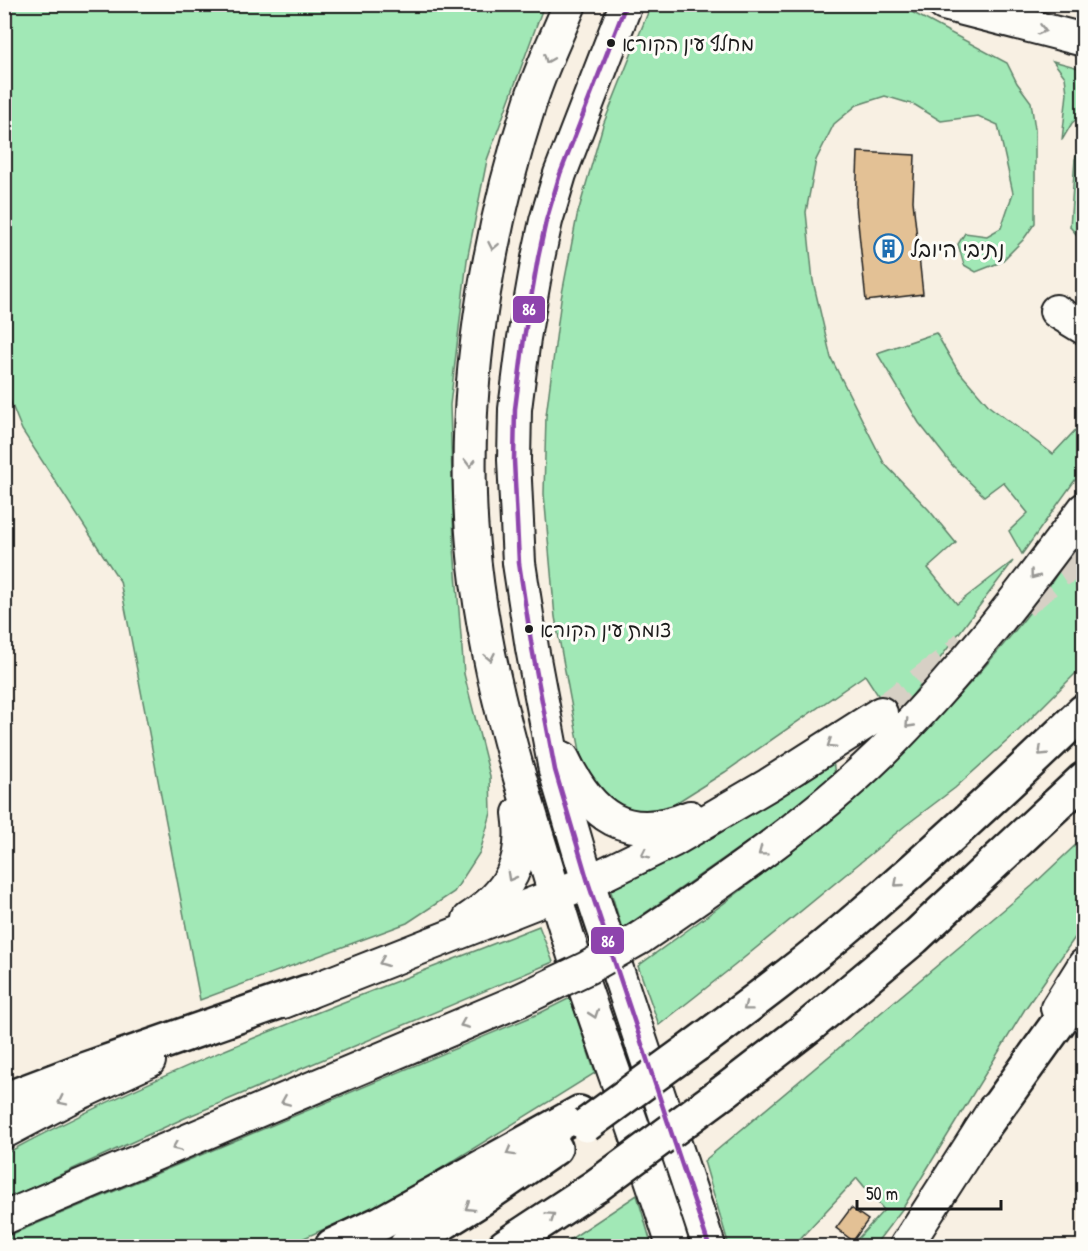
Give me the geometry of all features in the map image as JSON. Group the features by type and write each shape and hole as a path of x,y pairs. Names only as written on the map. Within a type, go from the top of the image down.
{"highway":[{"path":"332,1246 582,1119 687,1052 779,983 858,918 1013,780 1083,711"},
{"path":"837,1003 914,938 1083,780"},
{"path":"505,1246 596,1186 725,1091 837,1003 1083,799"},
{"path":"980,1132 1083,987"},
{"path":"4,1100 307,992"},
{"path":"406,1246 475,1203 582,1119"}],"main road":[{"path":"570,4 532,98 513,161 495,238 478,329 471,405 470,495 474,557 491,664 513,758 555,896 673,1246"},
{"path":"626,4 560,174 546,221 524,338 515,409 514,460 519,564 555,770 588,882 709,1246"},
{"path":"944,4 1083,40"},
{"path":"1056,311 1083,328"},
{"path":"4,1218 518,1001 587,968 640,938 796,827 880,753 965,661 1079,514"},
{"path":"4,1132 107,1080 307,992 588,882 674,840 768,785 881,713"},
{"path":"545,720 573,779 597,808 629,827 642,828 679,822 768,785"},
{"path":"437,940 483,910 497,897 510,880 518,862 521,844 520,821 513,758"},
{"path":"906,1246 980,1132 1083,965"}],"green space":[{"path":"897,4 1007,63 1017,83 1031,102 1035,129 1035,223 1023,240 1001,262 976,272 964,265 958,244 965,233 987,236 1001,228 1013,193 998,125 978,116 941,121 915,105 885,96 857,105 834,124 816,160 806,212 813,281 831,358 884,463 929,510 956,543 928,568 957,604 1013,561 894,720 865,675 725,772 671,806 639,815 613,804 592,786 582,762 555,617 544,494 546,416 561,299 577,216 603,125 651,5"},
{"path":"4,5 544,5 487,160 467,260 450,405 454,548 464,674 490,776 491,813 480,852 454,892 407,923 200,1000 120,581 22,430 5,388"},
{"path":"1053,61 1083,69 1083,114 1072,123 1062,140 1067,93 1065,77"},
{"path":"1083,144 1083,242 1070,227 1075,159"},
{"path":"936,333 957,369 990,407 1053,454 1083,422 1083,469 1022,554 1009,531 1028,513 1003,482 984,496 953,466 919,423 877,353"},
{"path":"1083,532 1083,666 1016,733 955,788 659,1025 638,966 721,906 827,822 865,789 937,719 1036,604"},
{"path":"833,761 835,775 763,831 622,929 609,885 744,818"},
{"path":"1083,838 1083,926 1025,1009 903,1208 874,1246 851,1246 884,1210 857,1178 793,1246 729,1246 704,1161 1032,886"},
{"path":"539,926 553,962 187,1117 5,1200 5,1154 69,1121 268,1032"},
{"path":"570,998 595,1073 392,1199 286,1246 5,1246 5,1237 538,1014"},
{"path":"637,1195 652,1246 560,1246"}],"building":[{"name":"נתיבי היובל","path":"858,152 915,155 913,201 923,294 866,301 856,203"},
{"path":"851,1208 868,1220 853,1241 836,1228"}],"tunnel":[{"path":"1021,603 1054,575 1084,555"},
{"path":"881,713 954,658 967,645"}],"transit line":[{"name":"86","path":"626,4 560,174 538,258 515,409 514,460 519,563 555,770 588,882 709,1246"}],"place":[{"name":"מחלף עין הקורא","path":"611,43"},
{"name":"נתיבי היובל","path":"889,249"},
{"name":"צומת עין הקורא","path":"529,629"}]}
